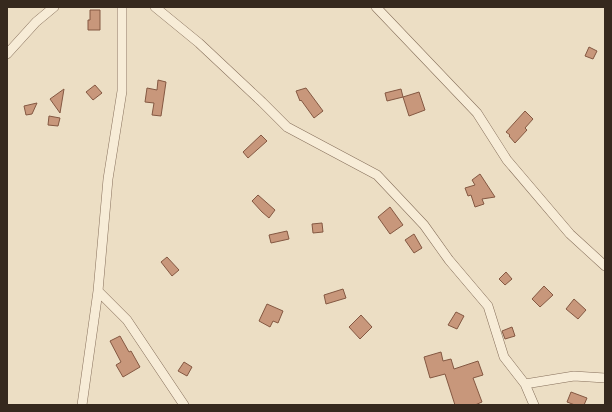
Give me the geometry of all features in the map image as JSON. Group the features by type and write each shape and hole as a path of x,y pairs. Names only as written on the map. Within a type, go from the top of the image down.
{"street":[{"path":"7,54 36,22 54,7"},
{"path":"82,405 98,291 108,179 122,91 122,7"},
{"path":"155,7 199,43 287,126 377,175 424,225 449,260 488,306 504,357 525,384 534,405"},
{"path":"376,7 477,113 507,160 570,234 605,266"},
{"path":"98,291 127,320 184,405"},
{"path":"525,384 574,376 605,378"}],"building":[{"path":"90,10 100,10 100,30 88,30"},
{"path":"589,47 597,51 593,59 585,56"},
{"path":"158,80 166,82 161,116 152,115 154,103 145,102 147,88 157,90"},
{"path":"95,85 102,93 93,100 86,92"},
{"path":"306,88 323,111 314,118 301,100 300,101 296,91"},
{"path":"64,89 60,113 50,99"},
{"path":"401,89 403,97 387,101 385,93"},
{"path":"419,92 425,110 409,116 403,97"},
{"path":"37,103 32,114 26,115 24,106"},
{"path":"525,111 533,119 525,128 527,130 515,143 506,132"},
{"path":"49,116 60,118 58,126 48,125"},
{"path":"261,135 267,141 248,158 243,152"},
{"path":"480,174 495,197 482,199 484,204 475,207 471,195 468,196 465,188 475,185 472,180"},
{"path":"258,195 275,210 269,218 252,201"},
{"path":"390,207 403,225 390,234 378,217"},
{"path":"322,223 323,232 313,233 312,224"},
{"path":"287,231 289,239 271,243 269,235"},
{"path":"414,234 422,248 414,253 405,240"},
{"path":"167,257 179,270 172,276 161,262"},
{"path":"506,272 512,279 505,285 499,279"},
{"path":"544,286 553,295 540,307 532,299"},
{"path":"343,289 346,298 326,304 324,295"},
{"path":"574,299 586,310 578,319 566,309"},
{"path":"267,304 283,311 278,323 273,321 270,327 259,321"},
{"path":"456,312 464,316 457,329 448,325"},
{"path":"361,315 372,327 360,339 349,327"},
{"path":"512,327 515,336 505,339 502,331"},
{"path":"120,336 140,367 123,377 116,365 121,362 110,341"},
{"path":"441,352 443,361 451,359 454,369 478,361 483,375 473,378 482,402 475,405 455,405 445,374 430,378 424,357"},
{"path":"184,362 192,367 187,376 178,371"},
{"path":"571,392 587,398 584,405 575,405 567,402"}]}
